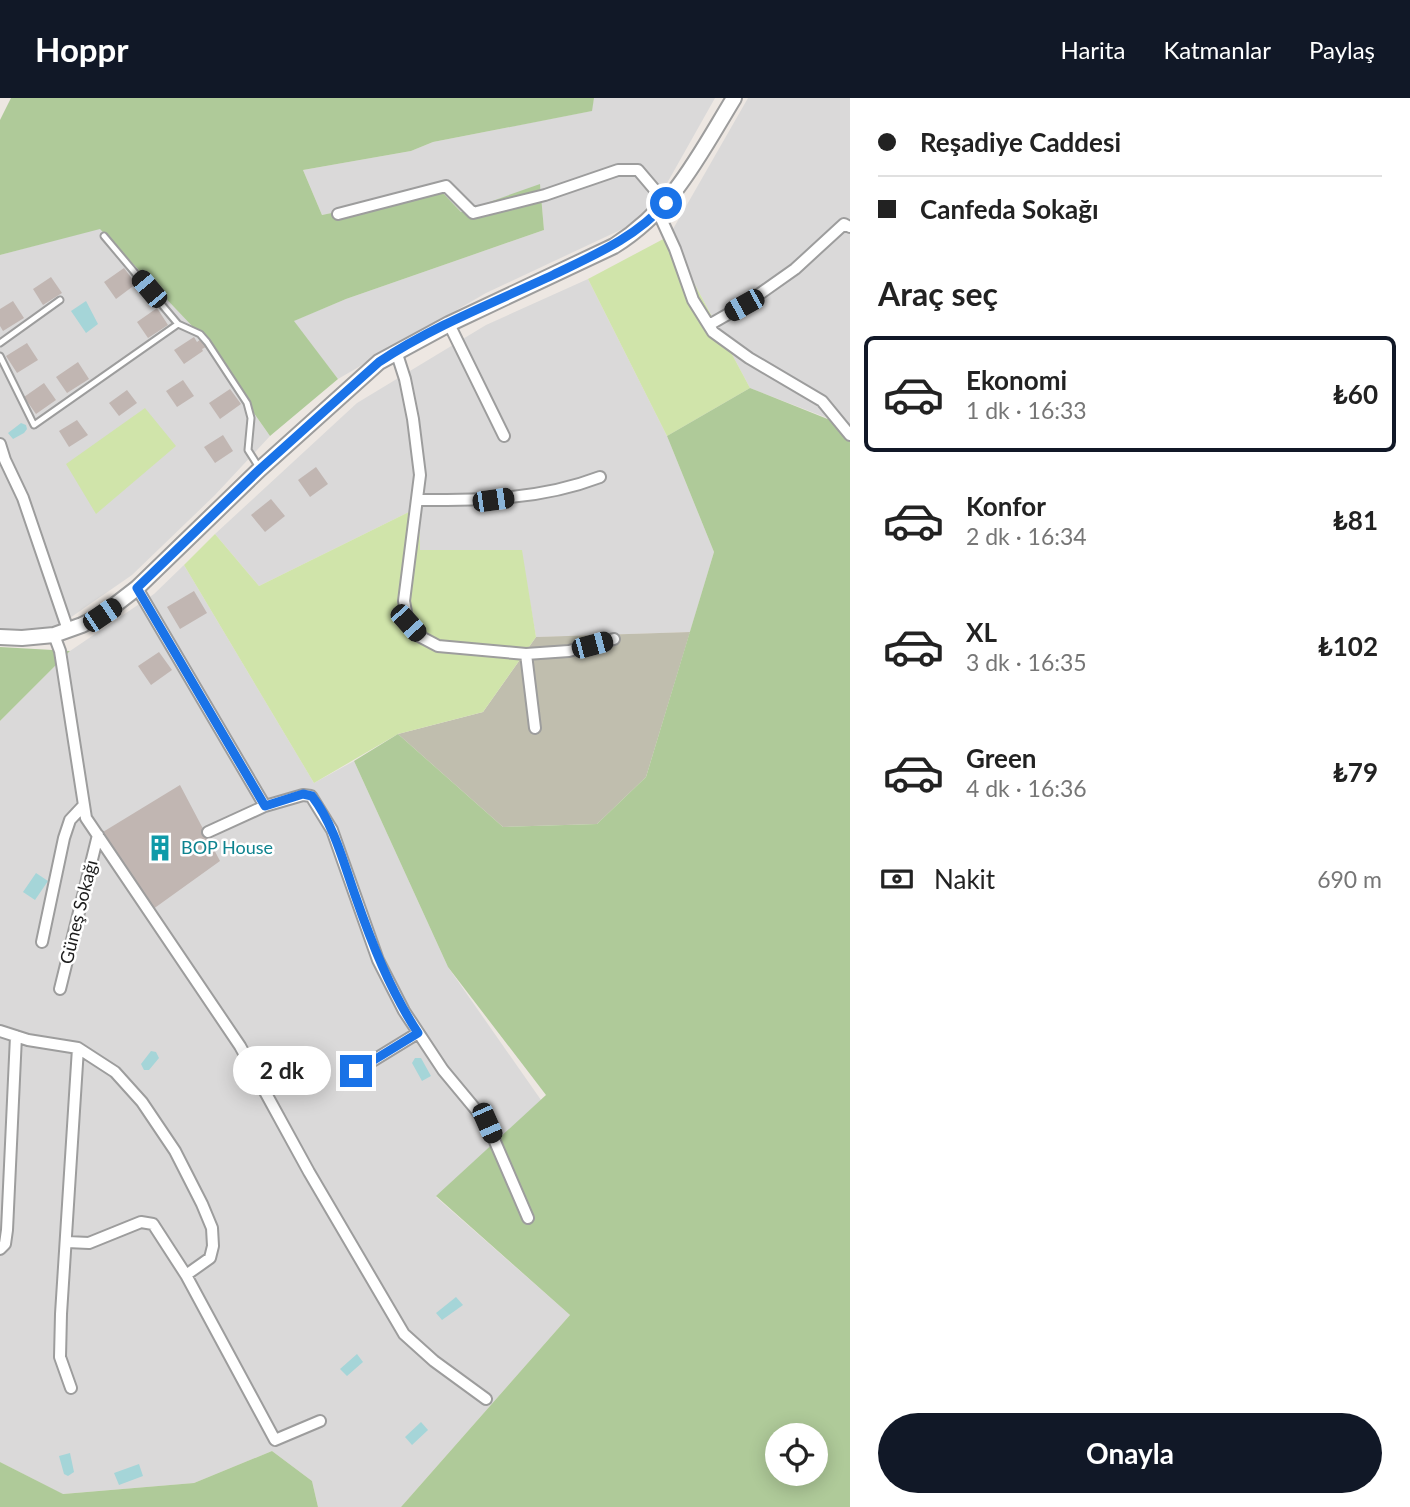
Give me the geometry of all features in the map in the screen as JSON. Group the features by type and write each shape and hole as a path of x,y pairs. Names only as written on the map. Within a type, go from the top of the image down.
{"street":[{"path":"0,637 54,635 102,615 137,588 260,469 362,376 396,351 614,246 645,225 685,178 734,98"},
{"path":"338,214 446,186 473,213 545,195 618,170 638,170 662,208 693,300 713,332 750,358 822,401 850,435"},
{"path":"709,325 744,305 795,269 848,223"},
{"path":"449,324 504,436"},
{"path":"396,351 413,419 420,475 404,601 408,623 419,636 438,646 526,654 569,650 614,639"},
{"path":"0,444 23,498 68,631"},
{"path":"418,500 493,500 578,485 600,477"},
{"path":"137,588 265,806"},
{"path":"54,635 60,651 86,818 240,1046 309,1172 404,1334 434,1361 486,1399"},
{"path":"526,654 535,727"},
{"path":"208,832 265,806 303,794 313,799 332,830 378,960 404,1011 443,1070 487,1123 528,1218"},
{"name":"Güneş Sokağı","path":"42,942 64,838 70,820 84,805"},
{"name":"Güneş Sokağı","path":"60,989 98,835"},
{"path":"0,1031 78,1048 115,1072 142,1102 175,1151 212,1228 213,1245 210,1258 186,1275"},
{"path":"356,1071 418,1033"},
{"path":"0,1249 5,1244 7,1230 16,1036"},
{"path":"71,1388 60,1357 72,1111 78,1048"},
{"path":"67,1242 89,1243 141,1222 149,1222 156,1227 186,1275 275,1440 320,1421"}],"lane":[{"path":"104,236 178,324 200,334 208,342 247,403 251,418 248,450 260,469"},
{"path":"0,343 60,300"},
{"path":"0,356 34,425 178,324"}],"shaded area":[{"path":"594,98 715,98 648,217 486,293 338,379 293,321 346,299 544,230 540,185 461,212 440,190 322,215 303,170 411,151 433,142 591,111"},
{"path":"748,98 850,98 850,442 835,421 750,388 669,236"},
{"path":"100,228 193,327 270,436 215,495 132,575 54,629 0,636 0,255"},
{"path":"588,279 667,436 714,552 690,632 536,637 521,550 419,550 419,507 259,586 215,534 357,403 486,325"},
{"path":"184,565 314,783 354,761 448,967 541,1100 436,1197 570,1315 401,1507 318,1507 312,1481 272,1451 194,1483 62,1494 0,1462 0,721 70,651 154,594"},
{"path":"690,632 646,777 597,824 503,827 398,734 483,712 536,637"}],"green space":[{"path":"11,98 594,98 592,111 433,142 411,151 303,170 322,215 440,190 461,212 540,184 544,230 346,299 294,321 338,379 270,436 193,327 100,229 0,255 0,120"},
{"path":"669,236 750,388 667,436 588,279"},
{"path":"750,388 835,422 850,442 850,1507 401,1507 570,1315 436,1196 546,1095 448,967 354,761 398,734 503,827 597,824 646,777 714,552 667,436"},
{"path":"145,408 176,446 96,514 66,464"},
{"path":"419,507 420,550 522,550 536,637 483,712 398,734 314,783 184,565 215,534 259,586"},
{"path":"0,647 70,651 0,721"},
{"path":"272,1451 312,1481 318,1507 0,1507 0,1462 63,1494 194,1483"}],"water":[{"path":"86,301 98,324 86,333 71,311"},
{"path":"21,423 26,425 27,429 13,439 8,433"},
{"path":"36,873 48,881 35,900 23,892"},
{"path":"151,1051 156,1052 159,1058 149,1070 144,1070 141,1064"},
{"path":"415,1058 421,1058 431,1076 422,1081 412,1063"},
{"path":"456,1297 463,1305 442,1320 436,1313"},
{"path":"357,1354 363,1362 347,1376 340,1369"},
{"path":"421,1422 428,1430 412,1445 405,1437"},
{"path":"70,1453 74,1472 68,1476 64,1474 59,1456"},
{"path":"139,1464 143,1476 119,1485 114,1473"}],"building":[{"path":"124,268 136,284 116,299 104,282"},
{"path":"51,277 62,293 43,305 33,289"},
{"path":"13,301 24,318 3,331 0,326 0,309"},
{"path":"157,308 168,325 148,338 137,322"},
{"path":"194,337 197,342 201,339 206,347 184,364 174,350"},
{"path":"27,343 38,360 17,373 6,356"},
{"path":"78,362 89,379 67,393 56,377"},
{"path":"183,380 194,396 177,407 166,391"},
{"path":"44,383 56,400 36,414 24,397"},
{"path":"230,389 241,404 220,419 209,403"},
{"path":"127,390 137,403 119,416 109,403"},
{"path":"77,420 88,435 69,447 59,431"},
{"path":"223,435 233,451 215,463 204,447"},
{"path":"316,467 328,484 310,497 298,480"},
{"path":"271,499 285,516 265,532 251,515"},
{"path":"194,591 207,613 180,629 167,607"},
{"path":"159,652 172,670 151,685 138,666"},
{"name":"BOP House","path":"180,785 220,861 149,912 98,835"}],"place":[{"name":"BOP House","path":"160,848"}],"route":[{"path":"356,1071 418,1033 378,960 332,830 312,796 303,794 265,806 137,588 260,469 379,362 449,324 614,246 645,225 666,203"}]}
